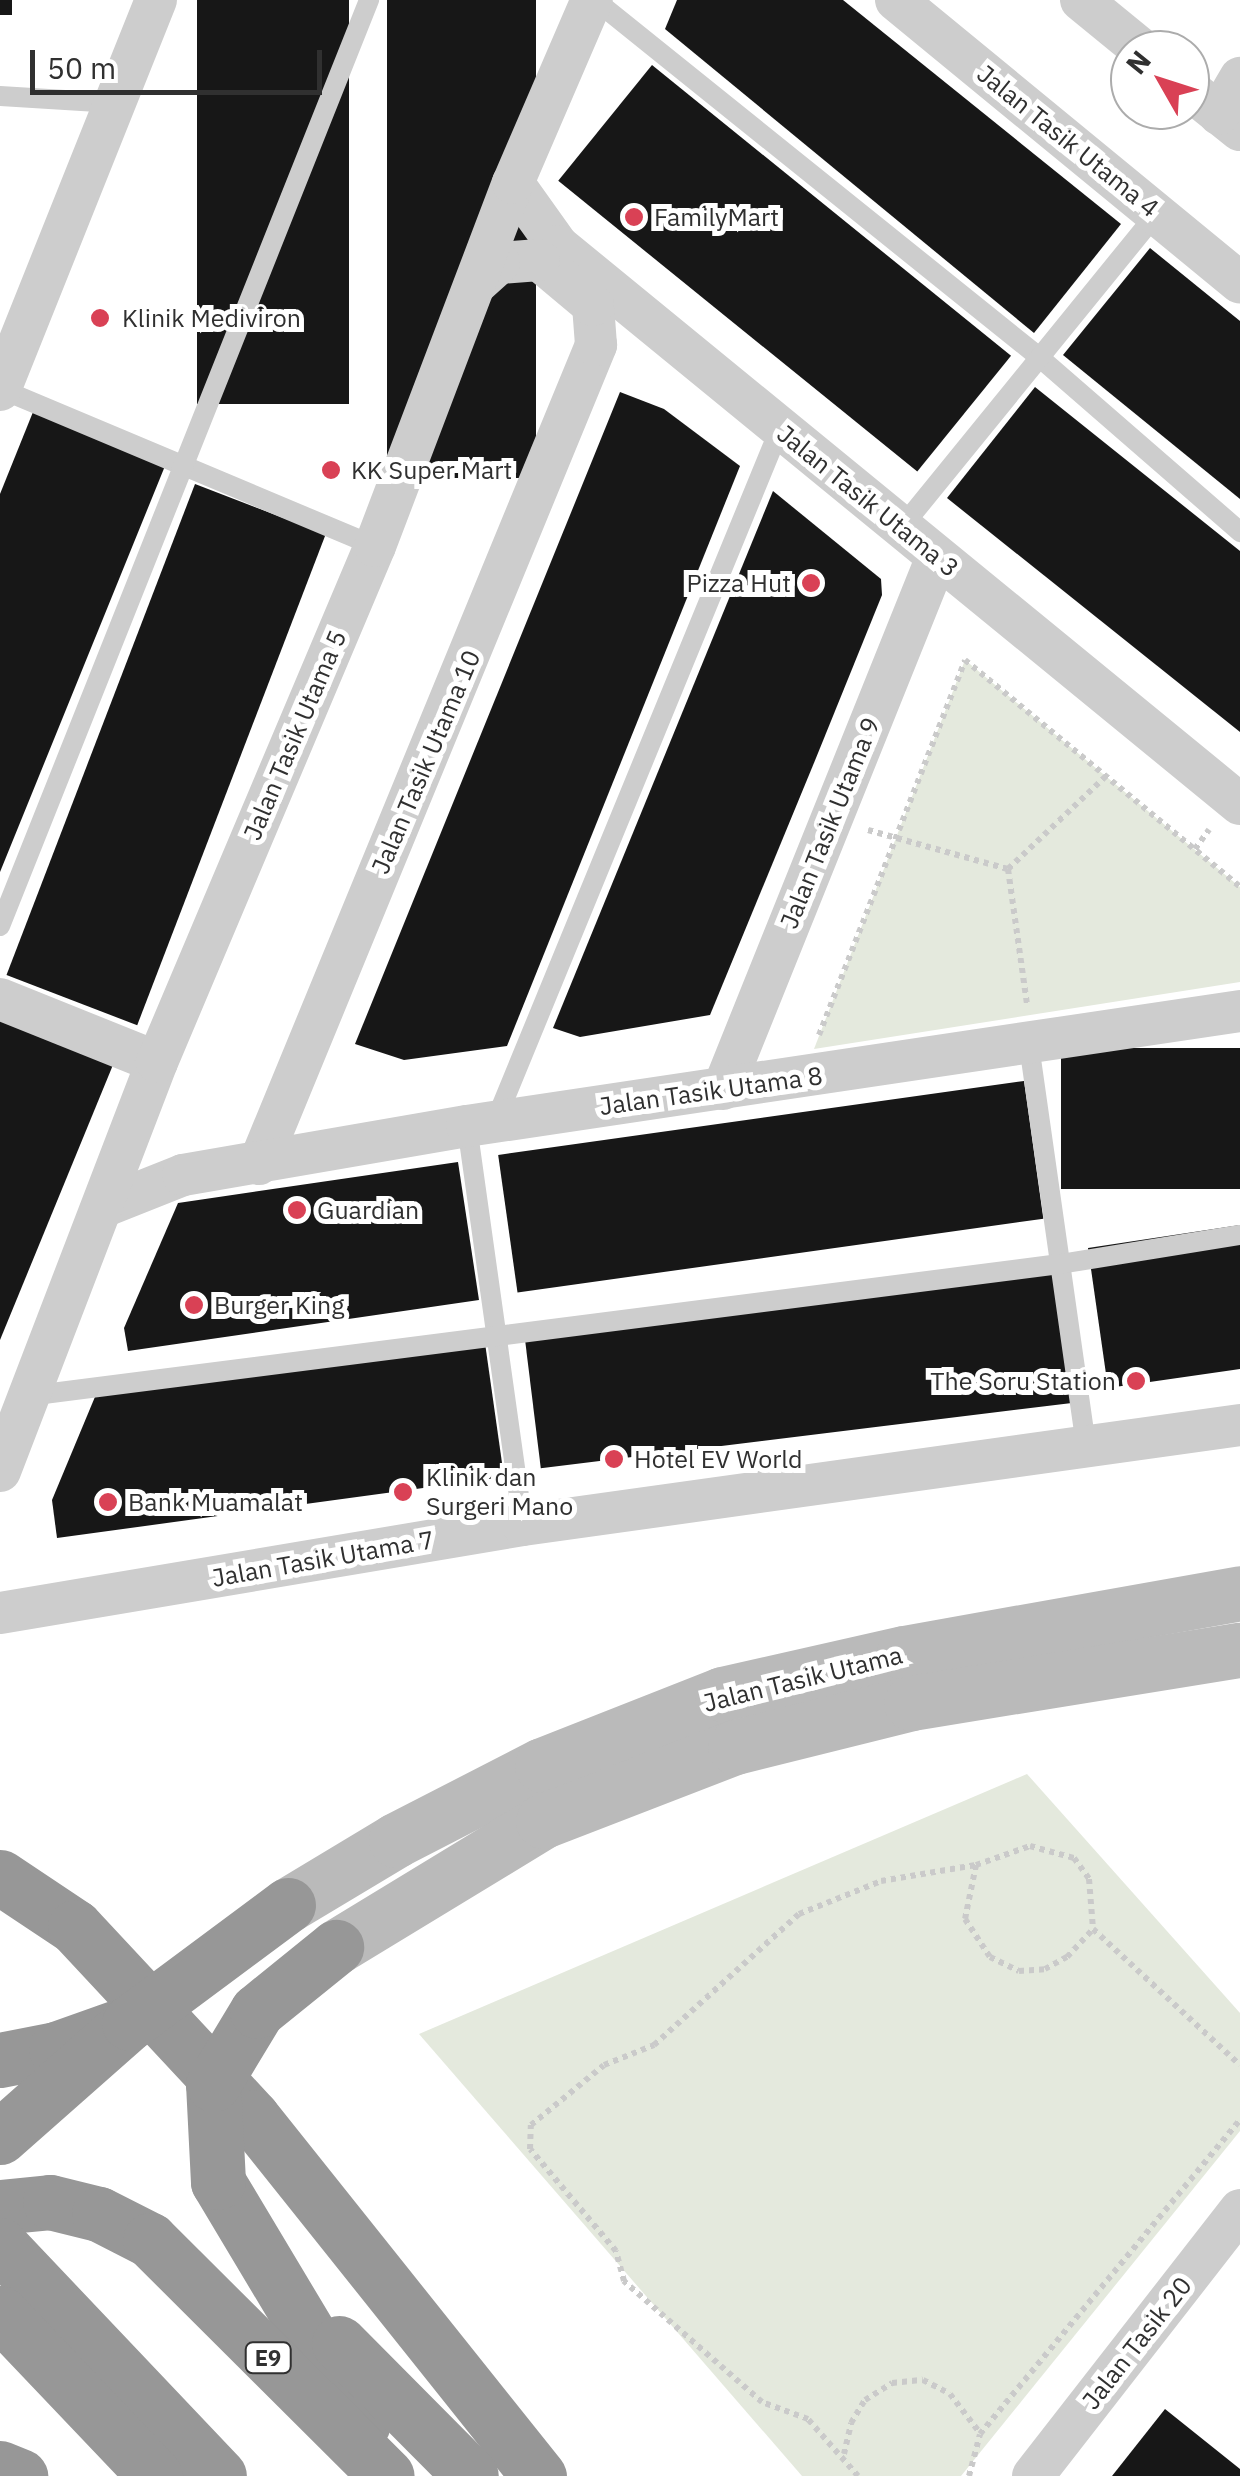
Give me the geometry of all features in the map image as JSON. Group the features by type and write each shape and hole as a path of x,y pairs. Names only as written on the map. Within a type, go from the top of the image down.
{"highway":[{"path":"0,1877 75,1927 252,2117 539,2476"},
{"path":"0,2137 129,2022 288,1905"},
{"path":"336,1947 257,2010 212,2084 218,2182 391,2476"},
{"path":"0,2060 56,2049 129,2022"},
{"name":"E9","path":"0,2207 50,2202 100,2214 150,2240 391,2476"},
{"path":"0,2245 219,2476"},
{"path":"276,2281 471,2476"},
{"path":"0,2312 155,2476"},
{"path":"0,2468 20,2476"}],"street":[{"path":"0,389 156,0"},
{"name":"Jalan Tasik Utama 5","path":"0,1471 105,1206 157,1062 375,546 513,183 594,0"},
{"name":"Jalan Tasik Utama 4","path":"896,0 1240,283"},
{"path":"1081,0 1118,30"},
{"name":"Jalan Tasik Utama 3","path":"513,183 558,246 1240,804"},
{"name":"Jalan Tasik Utama 10","path":"259,1164 592,360 592,304 539,260 499,263 476,284"},
{"path":"592,360 637,341 686,352"},
{"name":"Jalan Tasik Utama 9","path":"723,1089 937,557"},
{"path":"0,999 157,1062"},
{"name":"Jalan Tasik Utama 8","path":"105,1206 183,1175 481,1124 723,1089 1029,1030 1240,1011"},
{"path":"136,1123 183,1175"},
{"name":"Jalan Tasik Utama 7","path":"0,1612 523,1525 1240,1425"},
{"name":"Jalan Tasik Utama","path":"288,1905 396,1840 542,1765 722,1694 904,1653 1240,1593"},
{"name":"Jalan Tasik Utama","path":"336,1947 542,1820 735,1747 911,1703 1240,1650"},
{"name":"Jalan Tasik 20","path":"1034,2476 1240,2210"}],"lane":[{"path":"0,926 369,0"},
{"path":"594,0 1040,358 1240,532"},
{"path":"0,96 114,103"},
{"path":"902,528 1156,214"},
{"path":"0,389 375,546"},
{"path":"523,1525 497,1338 481,1124 780,428"},
{"path":"1029,1030 1086,1444"},
{"path":"28,1396 1060,1264 1240,1235"}],"path":[{"path":"814,1049 965,660 1240,886"},
{"path":"1008,869 1106,776"},
{"path":"894,842 1008,869"},
{"path":"1008,869 1029,1030"},
{"path":"858,2476 808,2419 762,2402 624,2281 616,2251 530,2149 531,2125 604,2066 654,2045 798,1914 881,1881 976,1865 1030,1846 1074,1858 1089,1880 1094,1929 1240,2064"},
{"path":"976,1865 964,1919 990,1957 1019,1971 1044,1969 1067,1958 1094,1929"},
{"path":"970,2476 980,2434 1240,2120"},
{"path":"844,2456 851,2424 866,2400 892,2383 923,2380 950,2394 980,2434"}],"shaded area":[{"path":"965,660 1240,887 1240,982 814,1049"},
{"path":"1027,1774 1240,2013 1240,2131 961,2476 802,2476 419,2034"}],"building":[{"path":"0,0 12,0 12,15 0,15"},
{"path":"197,0 349,0 349,404 197,404"},
{"path":"387,0 536,0 536,478 387,478"},
{"path":"677,0 843,0 1121,224 1034,333 665,29"},
{"path":"652,65 1011,356 917,472 558,181"},
{"path":"1150,248 1240,321 1240,499 1063,355"},
{"path":"1035,387 1240,551 1240,732 947,498"},
{"path":"620,392 664,409 740,466 507,1046 404,1060 355,1044"},
{"path":"33,412 165,466 0,872 0,494"},
{"path":"195,484 326,534 137,1025 6,975"},
{"path":"773,491 881,579 882,595 816,758 710,1015 580,1037 553,1028"},
{"path":"0,1013 115,1060 0,1340"},
{"path":"1061,1048 1240,1048 1240,1189 1061,1189"},
{"path":"1024,1081 1043,1219 518,1293 498,1155"},
{"path":"458,1162 479,1300 128,1351 124,1328 178,1203"},
{"path":"1240,1225 1240,1369 1108,1388 1088,1248"},
{"path":"1055,1266 1072,1403 541,1468 524,1331"},
{"path":"484,1336 504,1477 57,1538 52,1500 97,1392"},
{"path":"1165,2409 1240,2469 1240,2476 1112,2476"}],"place":[{"name":"FamilyMart","path":"634,217"},
{"name":"Klinik Mediviron","path":"100,318"},
{"name":"KK Super Mart","path":"331,470"},
{"name":"Pizza Hut","path":"811,583"},
{"name":"Guardian","path":"297,1210"},
{"name":"Burger King","path":"194,1305"},
{"name":"The Soru Station","path":"1136,1381"},
{"name":"Hotel EV World","path":"614,1459"},
{"name":"Klinik dan Surgeri Mano","path":"403,1492"},
{"name":"Bank Muamalat","path":"108,1502"}]}
